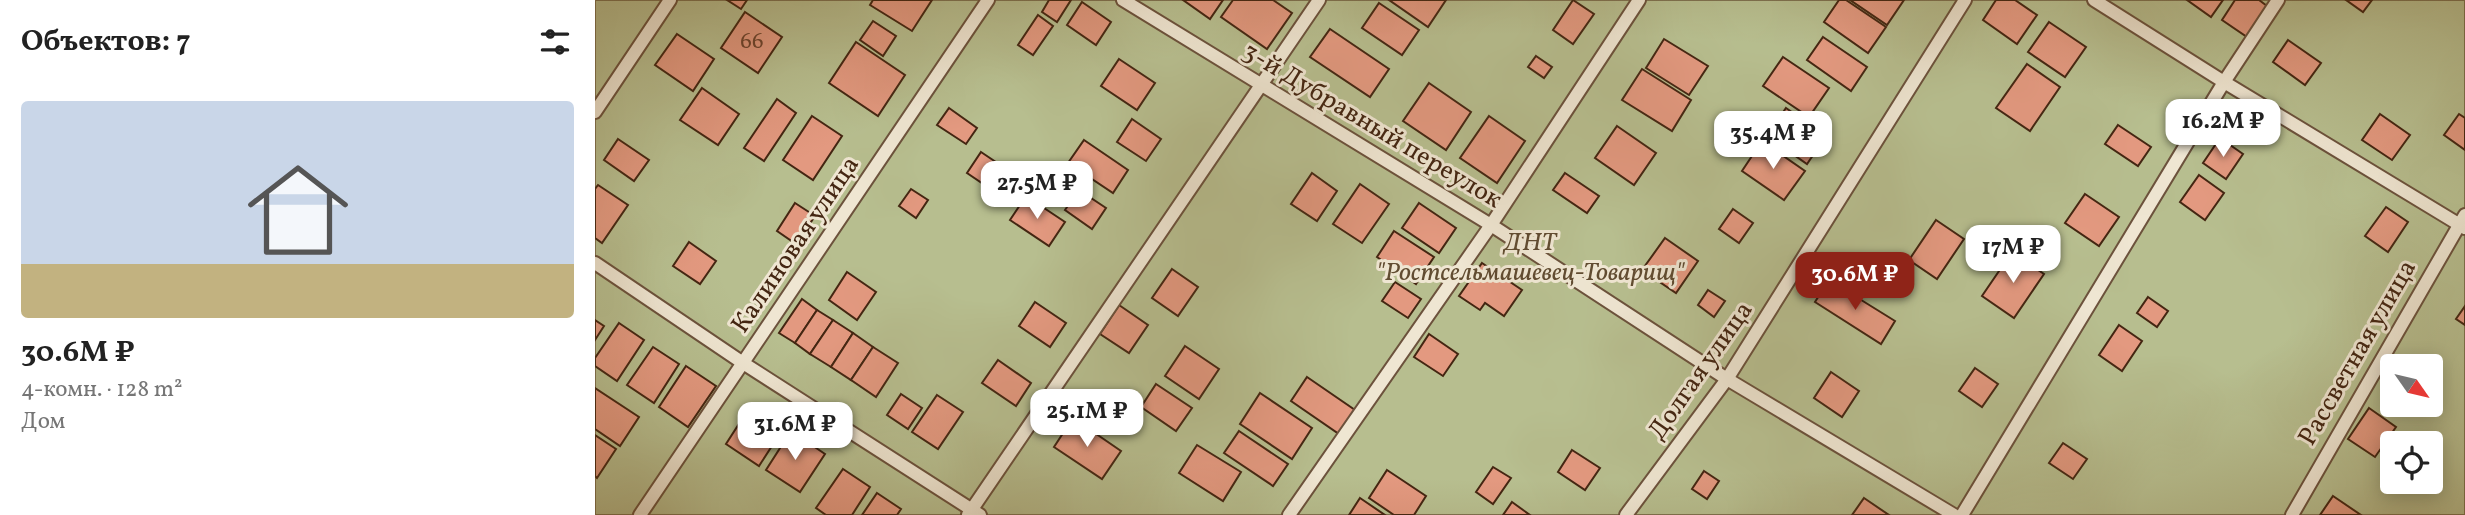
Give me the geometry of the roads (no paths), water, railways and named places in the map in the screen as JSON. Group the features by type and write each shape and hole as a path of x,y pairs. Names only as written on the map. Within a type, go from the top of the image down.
{"lane":[{"path":"595,112 670,0"},
{"name":"Калиновая улица","path":"641,515 988,0"},
{"name":"3-й Дубравный переулок","path":"1123,0 1491,225 1727,379 1954,515"},
{"path":"595,263 974,513 1319,0"},
{"path":"1289,515 1491,225 1639,0"},
{"name":"Долгая улица","path":"1626,515 1727,379 1965,0"},
{"path":"2094,0 2224,82 2463,222"},
{"path":"1962,515 2224,82 2277,0"},
{"name":"Рассветная улица","path":"2292,515 2463,222"}],"park label":[{"name":"ДНТ \"Ростсельмашевец-Товарищ\"","path":"1530,258"}]}
